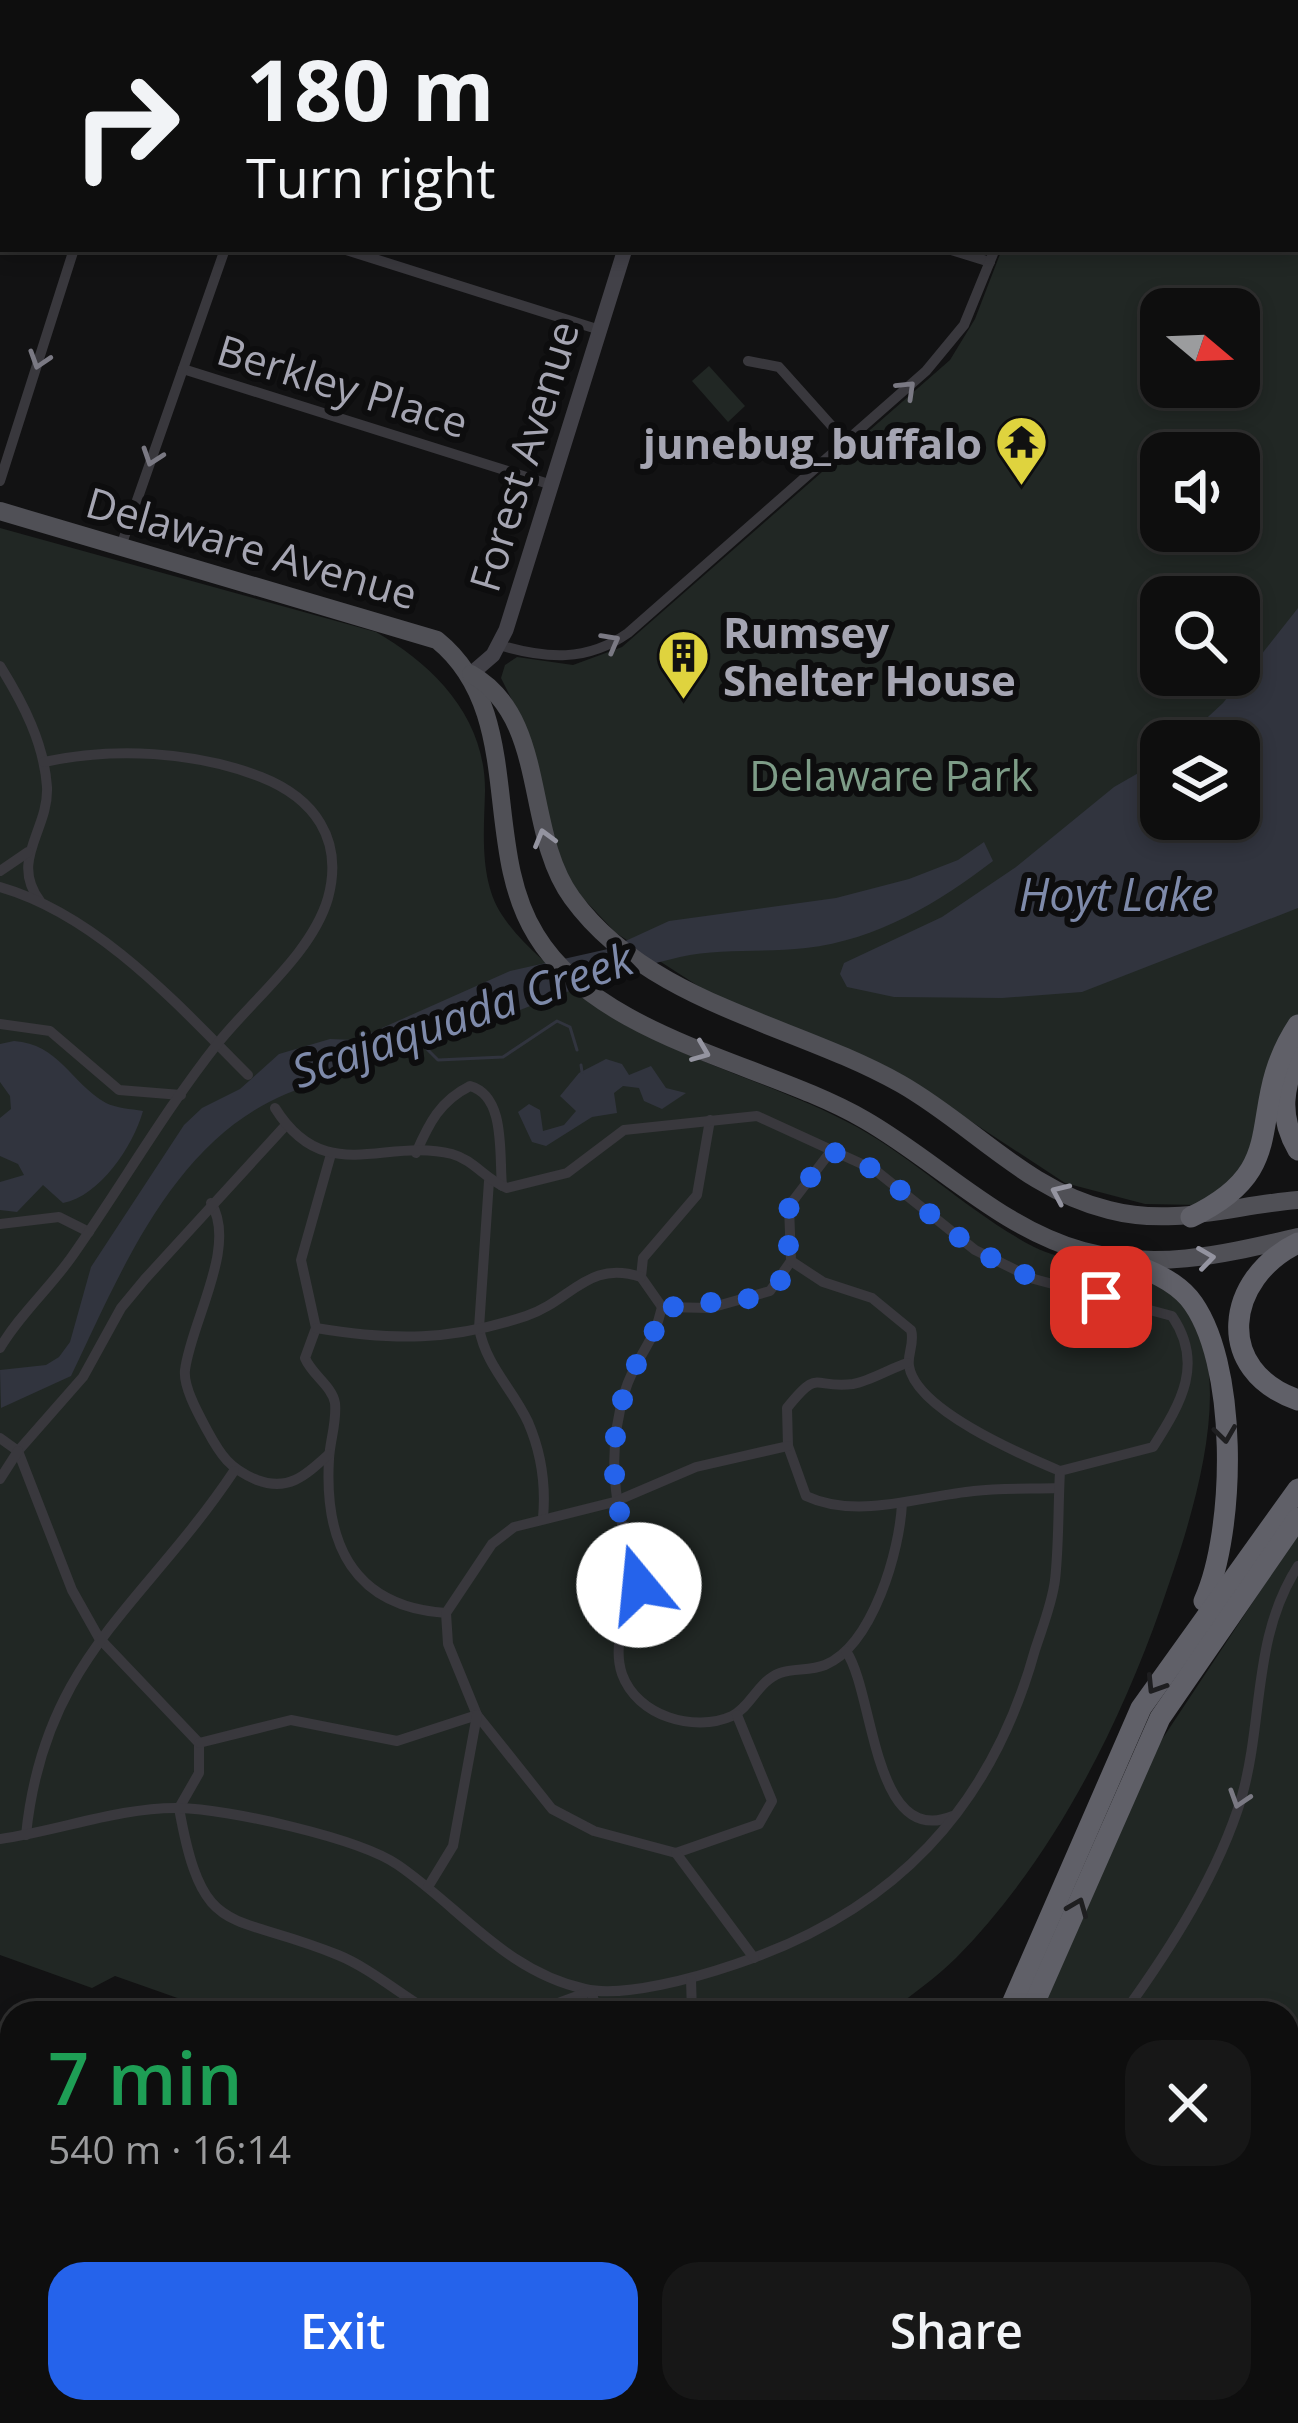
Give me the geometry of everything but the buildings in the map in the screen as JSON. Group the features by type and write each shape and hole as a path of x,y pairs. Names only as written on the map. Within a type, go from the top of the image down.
{"highway":[{"path":"1191,1217 1229,1200 1255,1173 1267,1138 1273,1076 1298,1025"},
{"path":"1298,1052 1284,1092 1284,1116 1298,1150"},
{"path":"1298,1240 1252,1278 1238,1324 1252,1369 1273,1389 1298,1400"},
{"path":"1012,2001 1124,1741 1179,1650 1216,1576 1228,1510 1231,1478 1206,1327 1192,1302 1161,1277 1117,1258"},
{"path":"1179,1650 1298,1489"},
{"path":"1035,2001 1160,1718 1298,1518"}],"main road":[{"name":"Delaware Avenue","path":"0,511 418,631 455,655 471,674 495,687 512,715 549,856 573,899 605,936 662,976 896,1081 1058,1192 1111,1211 1191,1217 1298,1200"},
{"path":"471,674 494,745 512,882 546,951 599,995 681,1044 860,1117 1019,1225 1082,1251 1117,1258 1209,1259 1298,1240"}],"street":[{"path":"0,481 73,252"},
{"path":"121,546 224,252"},
{"path":"353,252 600,330"},
{"name":"Forest Avenue","path":"471,674 499,645 625,252"},
{"path":"499,645 563,658 614,643 926,371 964,325 993,256"},
{"path":"748,361 779,368 847,443"},
{"name":"Berkley Place","path":"182,369 551,484"},
{"path":"0,666 44,762 47,794 28,852 29,886 42,904"},
{"path":"1,1344 89,1232 218,1045 312,932 327,900 333,870 330,838 315,811 288,788 200,760 155,755 44,762"},
{"path":"0,871 28,852"},
{"path":"0,886 42,904 105,943 248,1076"},
{"path":"0,1024 50,1031 119,1090 181,1095"},
{"path":"416,1154 430,1119 452,1096 470,1086 479,1088 493,1102 502,1186"},
{"path":"275,1108 286,1125 331,1154 454,1154 502,1186 532,1186 567,1172 623,1130 757,1116 875,1170 975,1250 1034,1279 1172,1316 1190,1342 1186,1382 1154,1447 1060,1471 978,1431 934,1402 915,1383 908,1363 911,1330 872,1298 823,1282 791,1262"},
{"path":"641,1277 643,1258 697,1195 710,1120"},
{"path":"0,1479 82,1377 122,1308 211,1203 286,1125"},
{"path":"316,1328 391,1341 479,1328 553,1305 599,1271 619,1269 641,1277 662,1306 687,1310 733,1297 753,1299 785,1275 791,1262 789,1206 831,1151"},
{"path":"331,1154 301,1260 316,1328 305,1358 334,1398 329,1507 337,1541 358,1576 384,1599 416,1611 446,1613"},
{"path":"489,1180 479,1328 483,1351 527,1420 540,1461 543,1518"},
{"path":"211,1203 220,1218 222,1242 184,1374 220,1455 234,1471 272,1486 291,1484 329,1454"},
{"path":"0,1224 59,1217 89,1232"},
{"path":"662,1306 655,1341 625,1389 614,1444 614,1502 639,1585 622,1629 622,1675 641,1701 670,1719 704,1724 736,1714 760,1685 781,1672 828,1664 846,1651 885,1583 900,1538 902,1503"},
{"path":"908,1363 852,1384 825,1379 806,1384 787,1408 788,1446 806,1496 825,1505 902,1503 975,1490 1059,1488"},
{"path":"0,1438 18,1451 72,1590 99,1638 199,1743 200,1773 179,1808 191,1874 207,1903 236,1921 342,1956 413,2001"},
{"path":"736,1714 772,1801 759,1825 676,1853 594,1831 552,1809 477,1715 448,1644 446,1613 492,1544 514,1527 614,1502 696,1467 788,1446"},
{"path":"26,1835 31,1793 47,1735 72,1677 234,1471"},
{"path":"564,2001 591,1991 692,1979 754,1958 840,1918 904,1872 962,1812 996,1760 1023,1694 1054,1583 1060,1471"},
{"path":"1132,2001 1189,1912 1241,1799 1252,1754 1261,1656 1270,1621 1298,1566"},
{"path":"846,1651 860,1676 876,1748 896,1802 927,1820 962,1812"},
{"path":"199,1743 291,1720 397,1741 477,1715"},
{"path":"428,1887 453,1846 477,1715"},
{"path":"0,1839 179,1808 368,1848 428,1887 508,1957 549,1979 591,1991"},
{"path":"676,1853 754,1958"},
{"path":"692,1979 692,2001"},
{"path":"591,1991 594,2001"}],"green space":[{"name":"Delaware Park","path":"1001,252 1298,252 1298,1016 1259,1160 1198,1205 1145,1204 1065,1183 896,1072 709,993 616,933 579,894 555,854 514,704 501,678 505,665 517,657 573,665 622,647 950,360 975,319"},
{"path":"709,366 745,406 728,422 692,381"},
{"path":"0,528 376,632 398,646 437,678 467,718 483,765 484,855 490,886 502,915 537,955 610,1014 678,1050 857,1127 1034,1247 1157,1283 1172,1293 1195,1322 1207,1358 1210,1400 1206,1445 1185,1534 1143,1654 1102,1748 1022,1881 956,1958 904,2001 186,2001 115,1976 92,1988 0,1955"},
{"path":"1298,1534 1298,2001 1046,2001 1147,1762"}],"water":[{"name":"Hoyt Lake","path":"1298,608 1298,908 1082,992 1002,998 894,997 847,987 840,974 844,963 942,917 1140,772 1140,840 1260,840 1260,720 1205,720 1229,696 1260,696 1260,656"},
{"name":"Scajaquada Creek","path":"984,842 993,861 928,905 882,928 832,944 711,952 649,965 286,1094 246,1116 211,1144 154,1214 71,1376 1,1408 0,1370 46,1365 70,1342 91,1267 184,1125 202,1108 240,1089 279,1054 330,1039 355,1040 510,971 608,949 669,921 836,898 909,879 958,860"},
{"path":"14,1041 53,1056 106,1103 143,1111 123,1154 90,1191 63,1203 43,1185 17,1212 0,1210 0,1182 24,1175 18,1164 0,1156 0,1118 11,1109 10,1096 0,1082 0,1044"},
{"path":"606,1059 622,1064 629,1075 651,1066 666,1088 686,1093 662,1109 644,1101 639,1088 623,1086 614,1093 617,1113 592,1117 546,1146 532,1142 518,1112 529,1104 540,1110 543,1131 564,1125 576,1111 560,1096 579,1073"}],"waterway":[{"name":"Scajaquada Creek","path":"425,1047 438,1060 503,1057 557,1021 570,1027 577,1050"},
{"path":"581,1065 582,1072"}],"place":[{"name":"junebug_buffalo","path":"1021,488"},
{"name":"Rumsey Shelter House","path":"684,701"}],"route":[{"path":"639,1585 614,1502 614,1444 625,1389 637,1363 655,1341 662,1306 687,1310 733,1297 753,1299 770,1291 785,1275 791,1262 789,1206 831,1151 875,1170 975,1250 1034,1279 1101,1297"}]}
